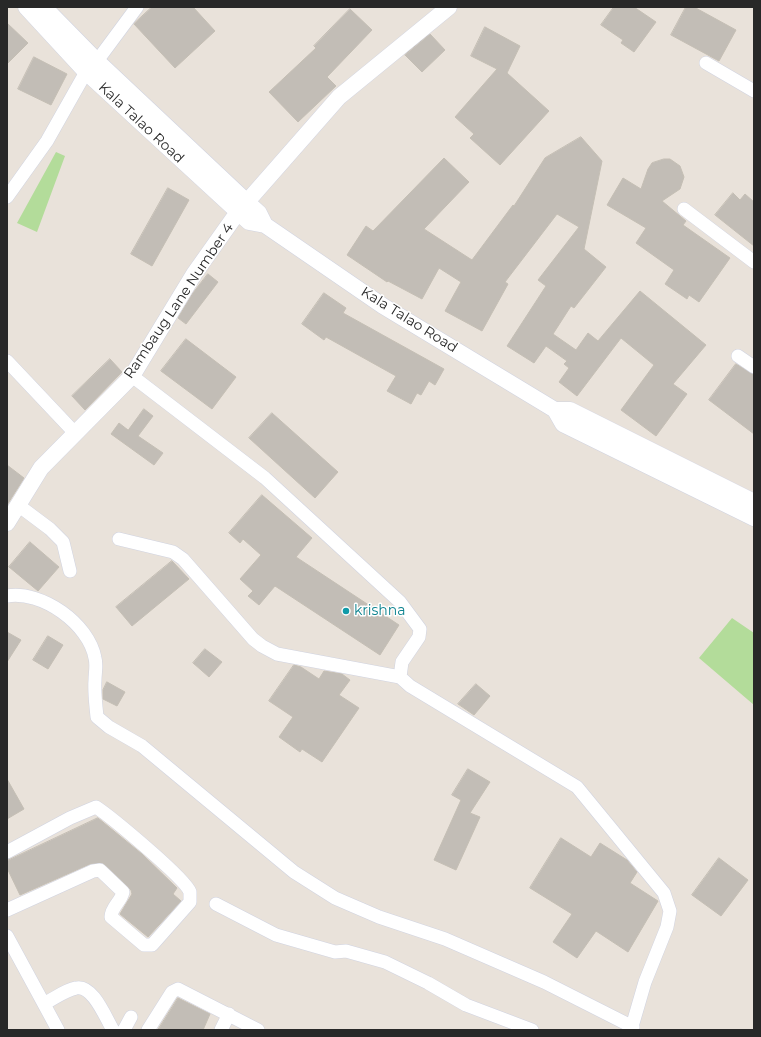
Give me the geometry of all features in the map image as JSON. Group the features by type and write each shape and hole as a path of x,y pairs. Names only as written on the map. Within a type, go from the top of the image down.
{"street":[{"name":"Kala Talao Road","path":"26,7 243,208 259,213 266,225 383,306 555,410 563,424 754,518"},
{"name":"Kala Talao Road","path":"44,7 91,66"},
{"path":"7,197 47,141 91,66 137,7"},
{"name":"Rambaug Lane Number 4","path":"7,523 41,468 74,432 132,376 194,274 243,208 339,97 449,7"},
{"path":"706,63 754,91"},
{"path":"684,209 754,262"},
{"path":"738,356 754,367"},
{"path":"7,361 74,432"},
{"path":"132,376 265,478 400,602 420,629 419,637 402,662 400,677"},
{"name":"Kala Talao Road","path":"555,410 570,410 754,502"},
{"path":"18,505 50,529 63,542 70,571"},
{"path":"7,596 29,596 38,599 69,617 92,646 96,660 95,700 98,717 109,727 142,746 294,872 335,898 379,917 445,939 544,982 632,1028 645,982 667,928 670,911 664,893 577,787 410,686 400,677 277,654 253,639 183,559 173,552 120,539"},
{"path":"7,852 70,818 96,807 110,816 177,877 190,893 190,902 152,945 144,946 111,917 111,911 122,898 123,892 100,870 93,871 7,910"},
{"path":"216,904 276,935 335,952 346,951 385,962 428,982 466,1005 532,1030"},
{"path":"7,936 45,1003 58,1030"},
{"path":"45,1003 76,988 84,989 96,1001 113,1030"},
{"path":"148,1030 172,992 178,989 258,1030"},
{"path":"221,1030 229,1014"},
{"path":"124,1030 131,1017"}],"green space":[{"path":"56,152 65,156 37,232 17,223"},
{"path":"732,618 754,633 754,705 699,658"}],"building":[{"path":"152,7 193,7 215,31 175,68 134,24"},
{"path":"614,7 634,7 656,22 634,52 621,43 623,40 601,25"},
{"path":"686,7 694,7 736,30 719,61 671,35"},
{"path":"350,9 372,30 327,77 336,86 298,122 269,92 316,48 314,46"},
{"path":"7,23 28,43 7,64"},
{"path":"485,27 520,46 507,73 549,111 500,165 470,138 474,134 455,117 497,69 471,56"},
{"path":"430,34 445,50 422,72 405,55"},
{"path":"34,57 67,74 51,105 18,89"},
{"path":"581,137 602,161 584,249 606,267 574,308 571,306 553,334 576,350 588,333 598,341 640,291 706,345 673,384 687,394 656,436 621,410 654,365 621,338 577,396 559,382 569,368 564,364 567,361 546,346 534,363 507,346 546,286 538,280 579,227 557,214 505,282 508,284 482,331 445,311 461,282 439,268 422,299 388,281 387,282 347,255 366,226 373,231 444,158 469,182 424,229 472,260 513,205 514,206 545,158"},
{"path":"664,159 670,159 680,166 684,177 680,189 662,201 686,221 683,225 730,258 699,302 689,295 687,299 665,284 674,270 636,243 646,228 607,205 623,178 641,189 648,169 652,163"},
{"path":"168,188 189,200 152,266 131,254"},
{"path":"733,193 740,200 745,194 754,202 754,246 715,215"},
{"path":"208,274 218,282 186,324 178,318 193,293"},
{"path":"324,293 346,308 343,313 444,369 435,385 429,381 421,395 417,393 411,404 387,391 396,376 326,337 324,340 302,324"},
{"path":"186,339 236,377 212,409 161,371"},
{"path":"110,359 122,372 85,410 72,396"},
{"path":"736,364 754,375 754,434 709,400"},
{"path":"144,409 153,416 138,436 163,453 154,465 111,434 119,423 128,430"},
{"path":"272,413 338,472 315,498 249,438"},
{"path":"7,465 24,478 7,505"},
{"path":"262,495 312,538 296,557 399,625 380,655 275,586 259,605 248,596 253,591 240,579 261,555 243,539 240,543 229,533"},
{"path":"30,542 59,567 38,591 9,567"},
{"path":"172,561 189,579 132,626 116,607"},
{"path":"7,632 21,640 7,662"},
{"path":"48,636 63,645 48,669 33,660"},
{"path":"205,649 222,662 209,677 193,663"},
{"path":"294,665 301,667 319,679 324,671 342,674 350,680 339,695 359,708 322,762 302,749 300,752 279,737 293,717 269,701"},
{"path":"107,682 125,692 117,706 103,699 103,690"},
{"path":"476,684 490,696 474,715 458,704"},
{"path":"468,769 490,782 470,813 480,817 456,870 434,860 461,800 452,795"},
{"path":"7,779 24,809 7,819"},
{"path":"98,818 142,854 177,888 173,894 181,901 148,937 120,914 132,894 131,890 103,863 90,864 20,895 7,868 7,861"},
{"path":"561,838 591,857 600,843 627,860 637,872 630,883 658,901 628,952 596,931 577,958 553,942 572,914 530,888"},
{"path":"719,858 748,880 721,916 692,895"},
{"path":"178,998 210,1014 203,1030 158,1030"}],"place":[{"name":"krishna","path":"346,611"}]}
